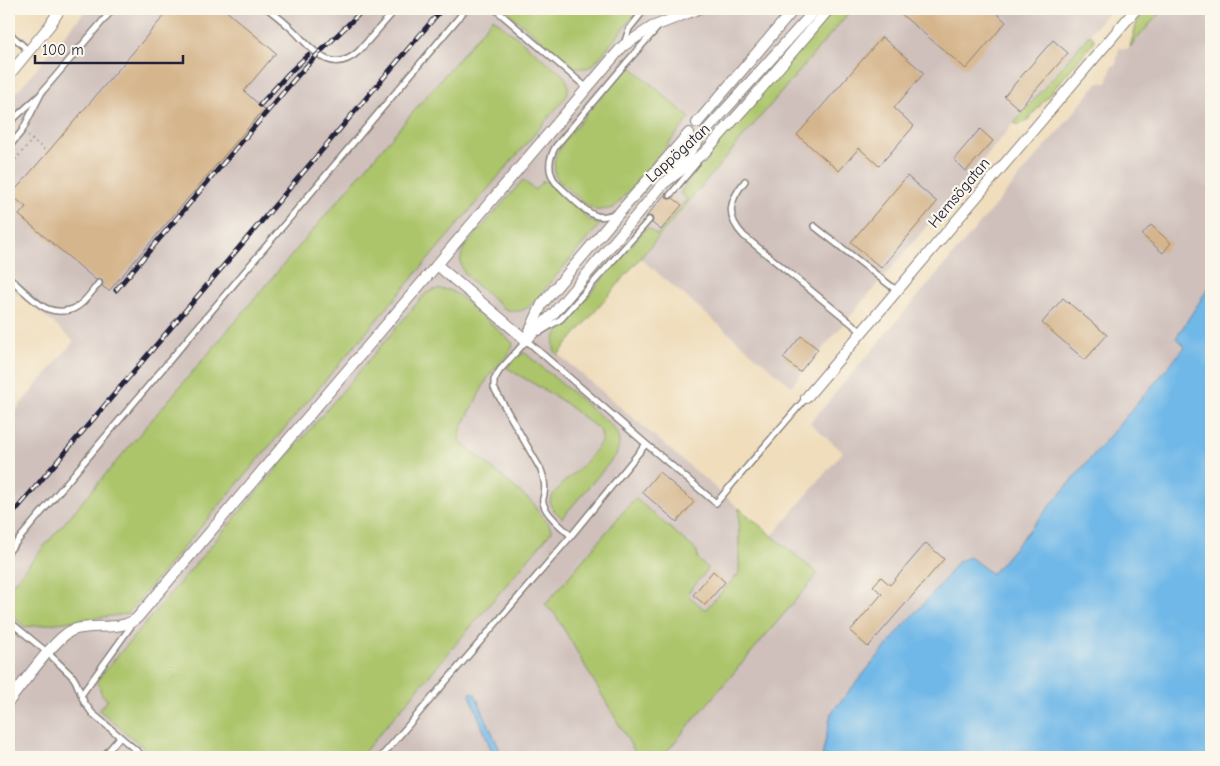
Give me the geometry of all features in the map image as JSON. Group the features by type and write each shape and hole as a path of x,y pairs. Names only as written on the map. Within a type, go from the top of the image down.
{"street":[{"path":"9,75 30,51 60,9"},
{"path":"9,701 66,633 80,628 124,624 133,622 137,618 623,46 669,16 698,9"},
{"name":"Lappögatan","path":"697,123 794,9"},
{"path":"706,131 816,9"},
{"name":"Lappögatan","path":"526,340 554,313 663,184 705,152 829,9"},
{"name":"Hemsögatan","path":"806,398 1136,9"},
{"name":"Lappögatan","path":"526,340 542,304 688,133"},
{"path":"663,184 698,141"},
{"path":"437,264 526,340"}],"lane":[{"path":"9,123 42,92 113,9"},
{"path":"268,9 322,58 337,62 352,58 396,9"},
{"path":"9,551 466,9"},
{"path":"495,9 587,88"},
{"path":"623,46 629,29 645,9"},
{"path":"619,212 600,217 586,210 553,179 549,169 550,158 556,146 626,63 669,16"},
{"path":"9,33 30,51"},
{"path":"9,147 22,131 42,92"},
{"path":"670,195 705,152"},
{"path":"745,181 736,192 731,210 737,229 862,332"},
{"path":"571,536 548,512 543,502 545,481 542,470 494,388 494,380 500,370 526,340 561,320 649,220"},
{"path":"814,226 896,290"},
{"path":"9,277 43,306 53,310 75,308 99,283"},
{"path":"526,340 716,503 806,398"},
{"path":"381,757 571,536 646,444"},
{"path":"82,694 137,618"},
{"path":"9,621 48,653 73,677 84,702 92,713 144,757"},
{"path":"103,757 120,737"}],"path":[{"path":"22,131 48,152"},
{"path":"9,182 15,174 9,168 32,140"},
{"path":"9,200 10,202 14,197"}],"shaded area":[{"path":"87,9 1111,9 791,386 640,258 558,354 772,536 843,452 810,423 1098,82 1107,83 1112,66 1116,65 1120,48 1128,49 1163,9 1211,9 1211,284 1176,338 1185,346 992,575 970,557 904,625 832,713 822,757 9,757 9,418 74,341 9,286 9,101"}],"green space":[{"path":"504,9 640,9 594,64 582,68 574,67"},
{"path":"833,9 852,9 558,355 554,349 554,342 560,329 647,227 657,235 687,199 680,193 698,169"},
{"path":"1148,9 1163,9 1130,47 1137,22"},
{"path":"493,18 563,75 568,85 566,97 127,614 25,627 9,613 9,588"},
{"path":"1090,34 1094,39 1093,43 1027,121 1019,125 1014,123"},
{"path":"629,65 690,118 614,208 596,210 588,206 560,182 555,175 554,162 566,138"},
{"path":"523,180 535,190 543,181 549,182 589,220 600,224 533,303 522,310 510,311 502,307 470,280 463,271 461,261 464,248"},
{"path":"439,289 449,290 458,295 513,343 508,355 486,381 461,429 460,441 534,504 552,531 360,757 155,757 99,710 108,700 102,695 97,680 425,294"},
{"path":"525,353 612,426 619,440 616,455 562,518 551,507 550,501 561,485 581,467 600,444 602,438 601,431 561,400 507,368 516,357"},
{"path":"635,498 697,551 698,559 708,569 687,594 705,610 739,573 739,508 818,574 662,757 638,757 555,614 545,605"}],"water":[{"path":"1211,284 1211,757 822,757 831,713 904,625 937,589 958,561 970,557 992,574 1185,347 1176,338"},
{"path":"471,692 475,694 503,757 494,757 470,695"}],"building":[{"path":"170,9 224,9 276,53 244,91 264,109 109,291 102,286 102,280 96,280 19,215 26,207 11,195"},
{"path":"895,9 992,9 1006,22 966,69"},
{"path":"882,37 924,73 894,108 914,126 879,166 859,148 839,171 797,135"},
{"path":"1053,40 1068,53 1019,109 1004,96"},
{"path":"980,129 993,141 966,171 954,159"},
{"path":"907,176 937,202 881,268 851,242"},
{"path":"666,193 668,199 673,198 682,205 661,230 652,223 652,217 646,217"},
{"path":"1151,225 1171,243 1163,253 1142,235"},
{"path":"1063,298 1107,335 1085,360 1042,323"},
{"path":"801,336 818,349 800,372 783,358"},
{"path":"659,472 694,502 677,522 642,492"},
{"path":"926,543 944,559 868,647 850,631 882,594 873,586 881,577 890,585"},
{"path":"713,571 725,582 705,605 693,595"}],"railway":[{"path":"116,290 299,74 364,9"},
{"path":"9,518 442,9"},
{"path":"260,105 308,55"}]}
